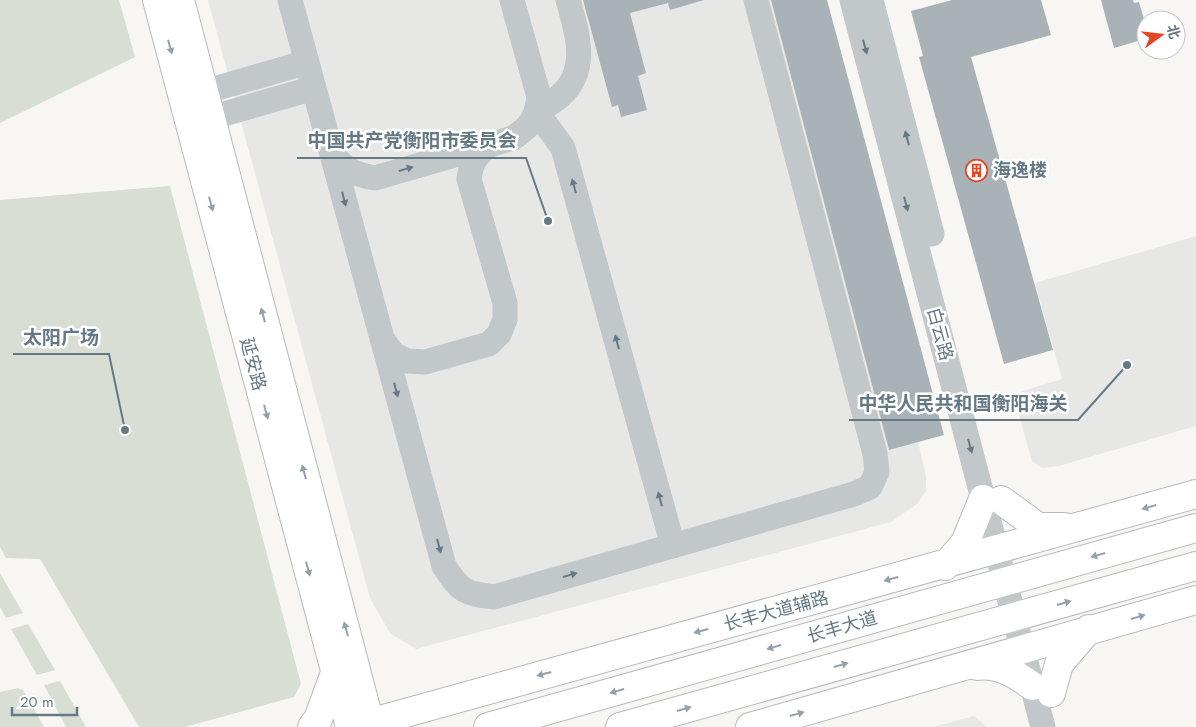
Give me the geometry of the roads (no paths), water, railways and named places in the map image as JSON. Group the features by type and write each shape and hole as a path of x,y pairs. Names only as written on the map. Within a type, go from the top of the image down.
{"main road":[{"name":"延安路","path":"158,0 200,107"},
{"name":"延安路","path":"180,0 200,107 345,670 362,726"},
{"name":"长丰大道辅路","path":"362,726 1196,494"},
{"path":"898,612 949,563 965,543 992,499 1038,527 1078,527"},
{"name":"长丰大道","path":"488,727 1196,528"},
{"name":"长丰大道","path":"620,727 1196,566"},
{"path":"956,669 986,664 1011,671 1042,689 1059,664 1086,631 1149,579"},
{"path":"750,727 1196,600"},
{"path":"312,727 345,670 383,700 416,706 455,699"}],"street":[{"path":"332,154 343,167 360,175 375,178 513,138 528,128 537,112 539,97 512,0"},
{"path":"537,112 561,95 574,77 580,57 577,35 568,0"},
{"path":"291,2 444,566 456,585 474,595 494,597 854,494 870,487 877,472 875,454 756,0"},
{"name":"白云路","path":"852,0 992,499 1042,689 1060,727"},
{"name":"白云路","path":"871,0 992,499"},
{"path":"200,107 307,62"},
{"path":"200,107 314,88"},
{"path":"537,112 563,148 673,546"},
{"path":"382,339 394,354 407,361 425,362 489,344 499,334 505,319 504,303 469,179 471,164 480,152 490,145"},
{"name":"白云路","path":"1042,689 1043,727"}],"place":[{"name":"海逸楼","path":"977,170"},
{"name":"中国共产党衡阳市委员会","path":"548,221"},
{"name":"中华人民共和国衡阳海关","path":"1127,365"},
{"name":"太阳广场","path":"125,430"}]}
